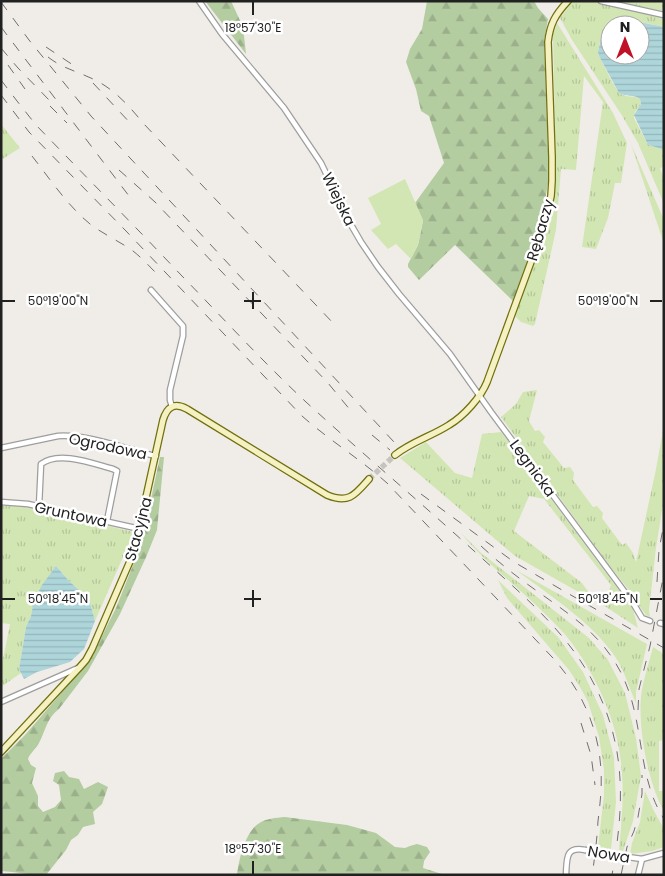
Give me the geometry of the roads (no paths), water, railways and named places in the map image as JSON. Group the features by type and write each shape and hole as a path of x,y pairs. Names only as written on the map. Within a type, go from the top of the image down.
{"street":[{"name":"Wiejska","path":"199,1 222,34 284,108 324,168 350,223 378,267 450,354 479,396"},
{"name":"Rębaczy","path":"479,396 488,382 548,211 552,189 552,157 548,42 556,15 568,1"},
{"path":"601,1 664,16"},
{"name":"Stacyjna","path":"1,752 86,660 134,552 164,416 172,407 170,394 183,336 183,326 151,290"},
{"path":"395,455 402,449 450,424 479,396"},
{"name":"Legnicka","path":"479,396 642,618 650,621"},
{"path":"172,407 179,406 187,409 328,495 336,498 343,499 352,496 369,479"},
{"name":"Ogrodowa","path":"1,448 58,436 67,436 82,437 156,456"},
{"path":"39,506 41,464 58,458 71,458 113,469 117,472 107,521"},
{"name":"Gruntowa","path":"1,502 39,506 140,529"},
{"path":"1,702 79,668"},
{"name":"Nowa","path":"566,875 567,858 570,852 577,849 642,859"},
{"path":"638,875 642,859 664,853"}],"water":[{"path":"650,24 664,27 664,150 647,143 634,115 641,104 640,99 619,93 604,65 650,65"},
{"path":"600,43 600,58 598,52"},
{"path":"56,566 89,599 95,621 84,649 70,662 37,672 24,679 19,669 26,627 31,616 34,600"}],"tunnel":[{"path":"369,479 395,455"}],"railway":[{"path":"1,2 29,40 91,116 394,442"},
{"path":"1,27 129,196"},
{"path":"46,47 76,67"},
{"path":"1,48 50,101"},
{"path":"48,57 60,65 97,81 122,100 334,324"},
{"path":"8,65 25,89"},
{"path":"1,80 36,125 274,371 328,422 516,589 546,618 573,650 595,686 605,709 618,756 620,779 619,826 612,875"},
{"path":"93,83 132,125"},
{"path":"1,95 29,132 302,416 387,483 552,657 572,682 587,710 600,755 601,796 592,875"},
{"path":"50,106 67,123"},
{"path":"32,156 59,192 82,217 95,228 133,251 158,275"},
{"path":"119,170 155,202 328,383 351,411"},
{"path":"372,435 390,450"},
{"path":"421,494 514,562 664,648"},
{"path":"657,582 659,550 664,523"},
{"path":"481,546 514,574 586,628 614,661 623,676 632,701 645,770 656,803 664,819"},
{"path":"638,710 639,689 650,646 664,573"},
{"path":"581,723 591,755 595,785"},
{"path":"621,875 627,847 638,817 642,794 642,775"}]}
